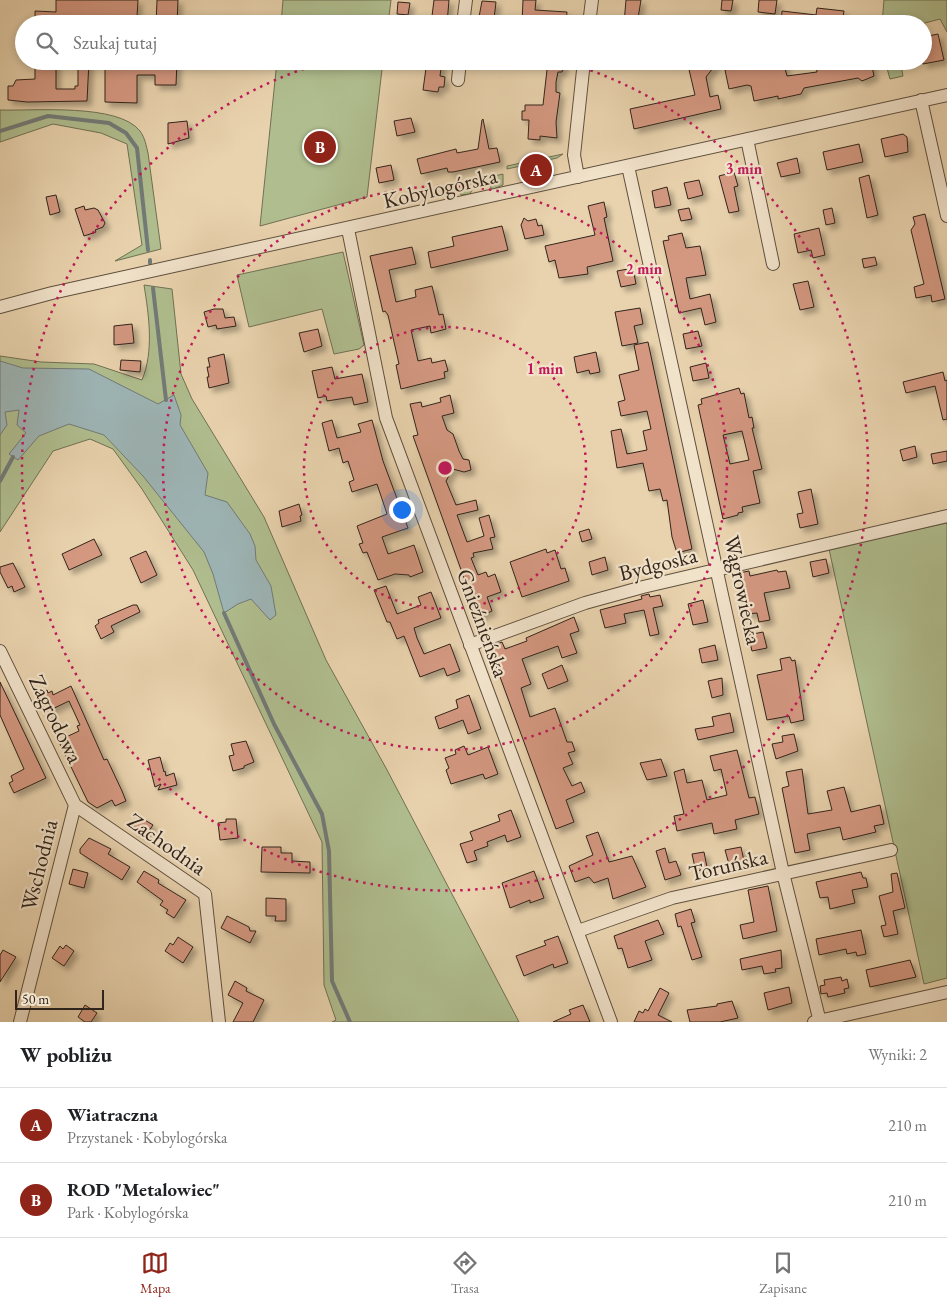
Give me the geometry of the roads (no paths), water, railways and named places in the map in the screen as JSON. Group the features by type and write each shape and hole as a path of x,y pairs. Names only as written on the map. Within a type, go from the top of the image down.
{"street":[{"path":"464,15 466,0"},
{"path":"590,15 592,0"},
{"path":"458,80 459,70"},
{"path":"578,178 574,155 583,70"},
{"name":"Kobylogórska","path":"0,307 52,293 947,95"},
{"path":"921,100 947,216"},
{"path":"747,139 773,264"},
{"name":"Wągrowiecka","path":"628,166 783,873 818,1022"},
{"name":"Gnieźnieńska","path":"348,229 386,418 611,1022"},
{"name":"Bydgoska","path":"470,645 585,603 947,516"},
{"name":"Zagrodowa","path":"0,651 75,805"},
{"name":"Wschodnia","path":"20,1022 75,805"},
{"name":"Zachodnia","path":"75,805 205,894 219,1022"},
{"name":"Toruńska","path":"578,931 672,898 890,850"},
{"path":"818,1022 947,992"}],"water":[{"path":"0,361 23,368 89,369 158,404 174,395 181,415 180,425 208,473 205,495 227,502 250,534 255,546 256,560 271,586 276,615 270,620 251,599 238,604 224,613 213,574 204,552 143,476 104,435 69,424 39,436 18,460 9,454 26,433 17,425 19,410 5,412 7,425 0,435"}],"waterway":[{"path":"0,131 48,116 109,123 126,133 137,148 148,250"},
{"path":"153,288 166,400"},
{"path":"0,481 13,457"},
{"path":"224,613 274,724 322,814 329,851 332,981 350,1022"}],"place":[{"name":"ROD \"Metalowiec\"","path":"320,147"},
{"name":"Wiatraczna","path":"536,170"}]}
